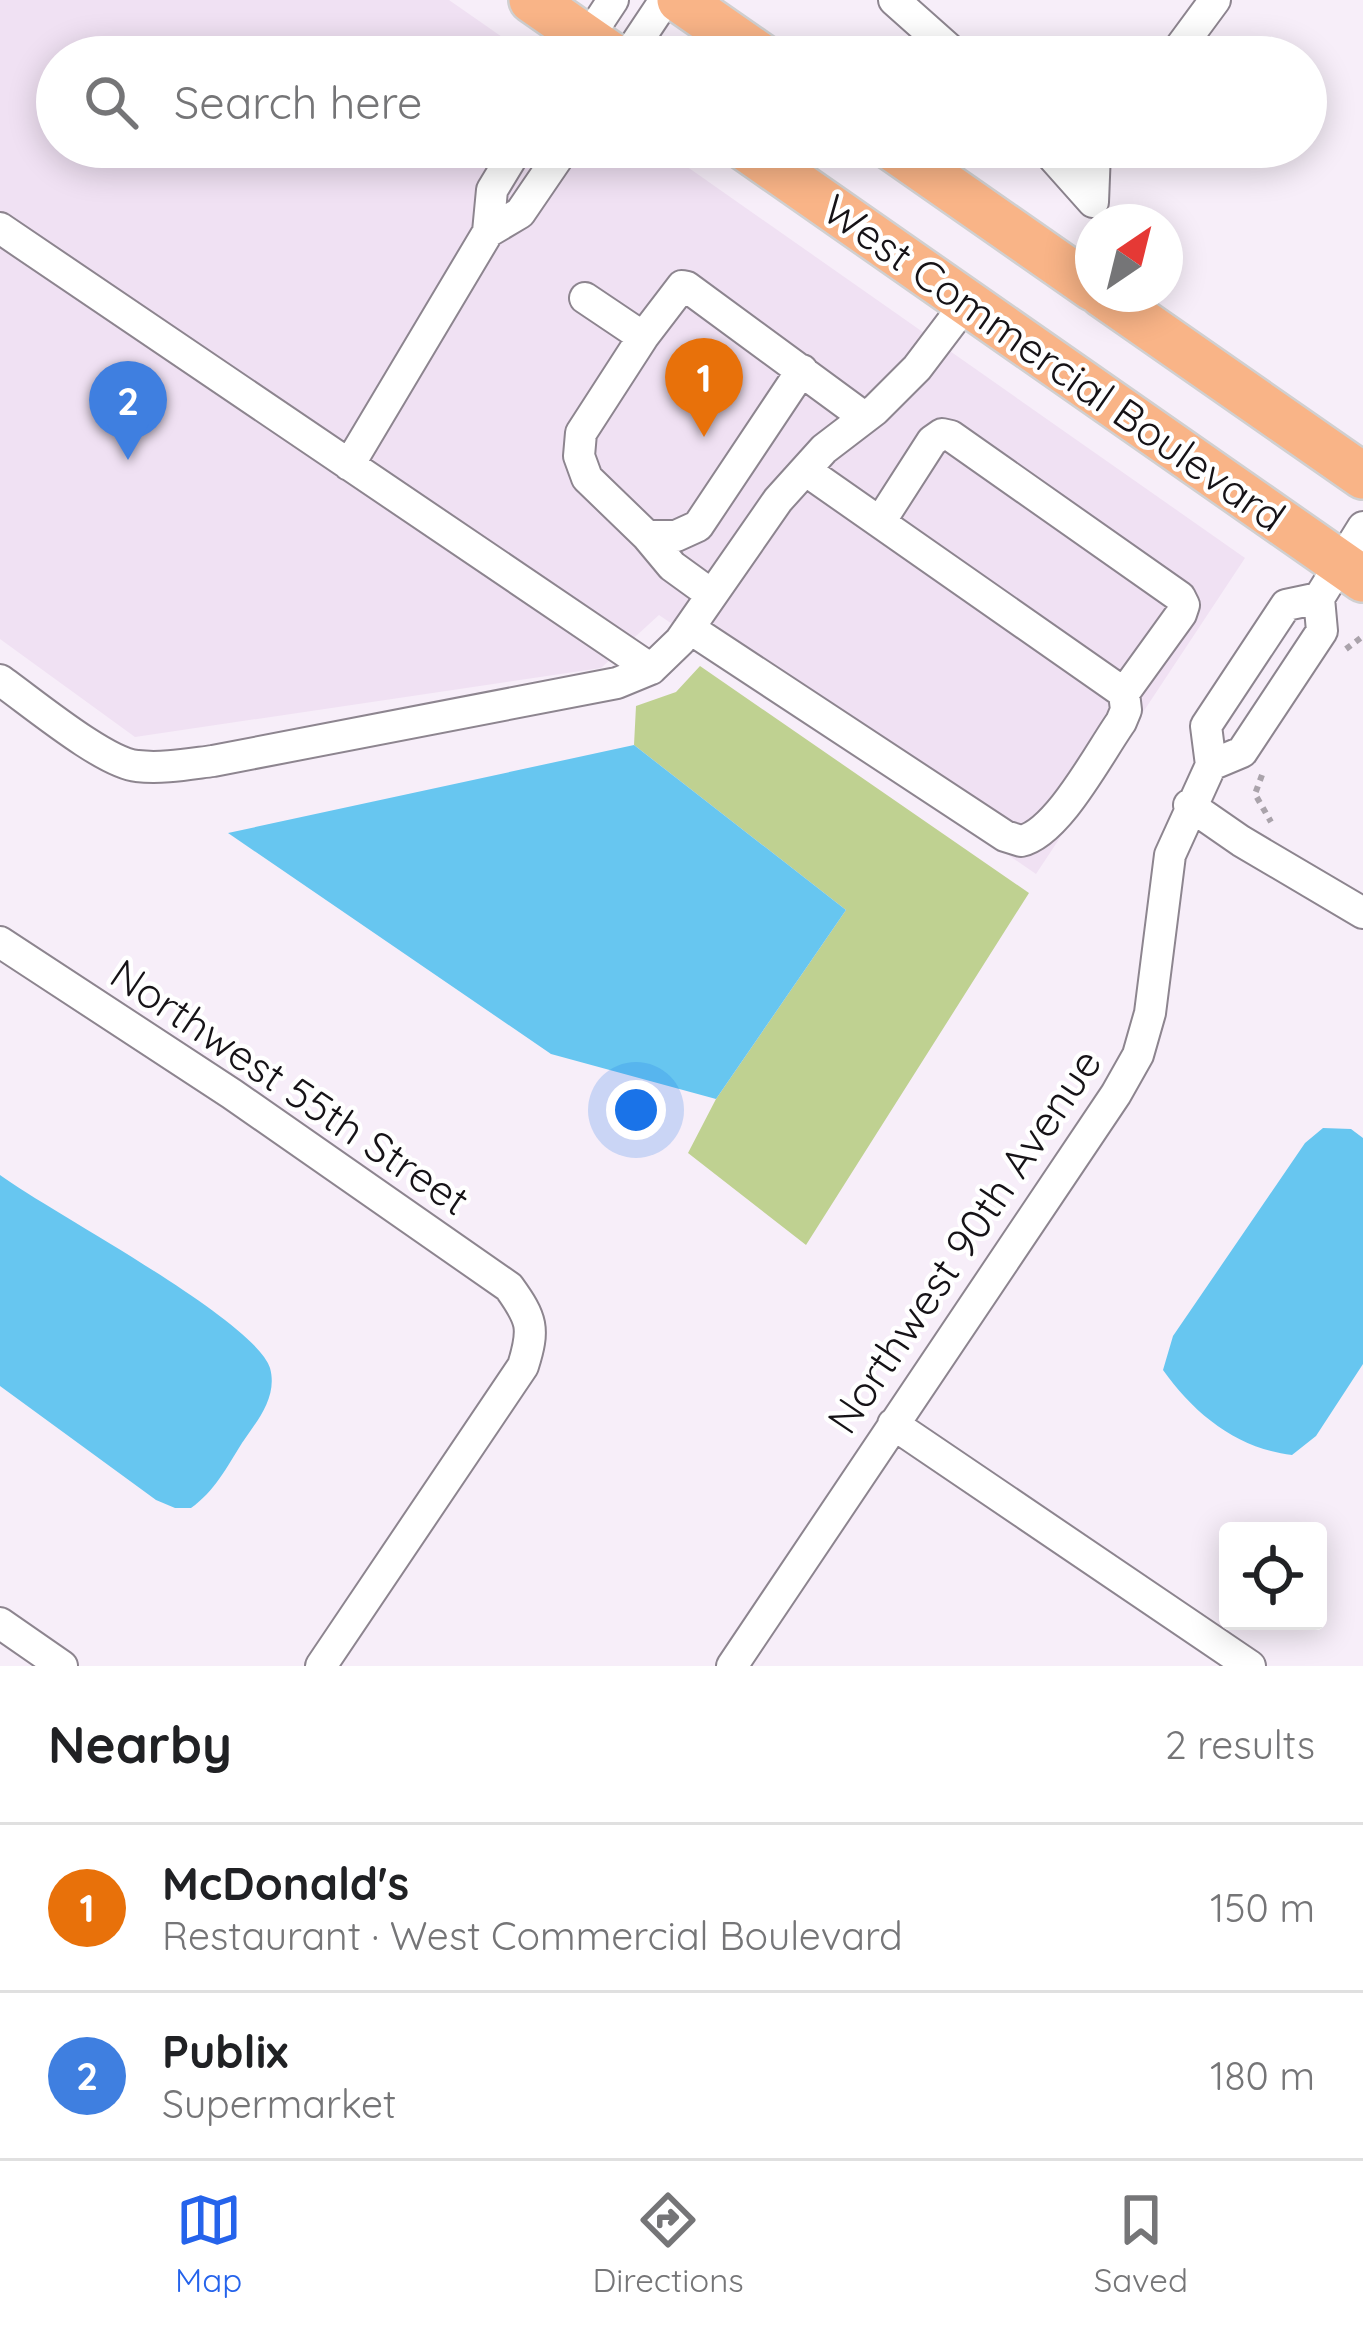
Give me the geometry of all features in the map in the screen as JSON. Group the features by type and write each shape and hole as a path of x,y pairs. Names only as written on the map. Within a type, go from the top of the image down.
{"highway":[{"path":"532,0 580,36"},
{"path":"680,0 732,36"},
{"name":"West Commercial Boulevard","path":"774,168 1346,567"},
{"name":"West Commercial Boulevard","path":"921,168 1075,275"},
{"name":"West Commercial Boulevard","path":"1128,312 1363,476"}],"street":[{"path":"605,36 614,0"},
{"path":"621,36 665,0"},
{"path":"894,0 934,36"},
{"path":"1188,36 1215,0"},
{"path":"349,464 488,232 492,190 505,168"},
{"path":"488,232 520,213 551,168"},
{"path":"1063,168 1093,202 1094,168"},
{"path":"0,228 651,669"},
{"path":"712,595 673,566 587,478 579,456 581,433 682,286 865,417"},
{"path":"585,298 643,337"},
{"path":"0,680 104,752 131,766 157,767 213,761 617,683 651,669 689,628 778,500 917,368 967,302"},
{"path":"647,536 676,536 698,526 802,370"},
{"path":"689,628 986,824 1021,841 1031,839 1058,814 1121,722 1126,710 1124,692 1184,604 942,434 932,441 880,522"},
{"path":"806,470 1124,692"},
{"name":"Northwest 90th Avenue","path":"1211,765 1242,752 1322,631 1346,567"},
{"name":"Northwest 90th Avenue","path":"732,1666 1138,1055 1150,1013 1170,855 1211,765 1206,726 1286,605 1346,567"},
{"path":"1190,806 1363,913"},
{"name":"Northwest 55th Street","path":"0,942 232,1094 509,1287 525,1310 532,1335 523,1366 322,1666"},
{"path":"893,1424 1250,1666"},
{"path":"0,1623 62,1666"}],"path":[{"path":"1335,666 1348,647 1363,637"},
{"path":"1271,761 1255,794 1260,807 1282,831"}],"shaded area":[{"path":"0,0 449,0 501,36 36,36 36,168 689,168 1245,558 1036,874 659,615 601,668 135,737 0,639"}],"green space":[{"path":"700,666 1029,893 806,1245 688,1153 716,1099 846,910 634,745 636,706 676,692"}],"water":[{"path":"634,745 846,910 716,1099 551,1054 228,833"},
{"path":"1323,1128 1351,1129 1363,1138 1363,1364 1316,1436 1292,1455 1253,1445 1219,1427 1163,1370 1173,1336 1305,1143"},
{"path":"0,1175 191,1295 256,1347 270,1368 269,1399 260,1417 213,1487 191,1508 156,1500 0,1386"}],"place":[{"name":"McDonald's","path":"704,437"},
{"name":"Publix","path":"128,460"}]}
